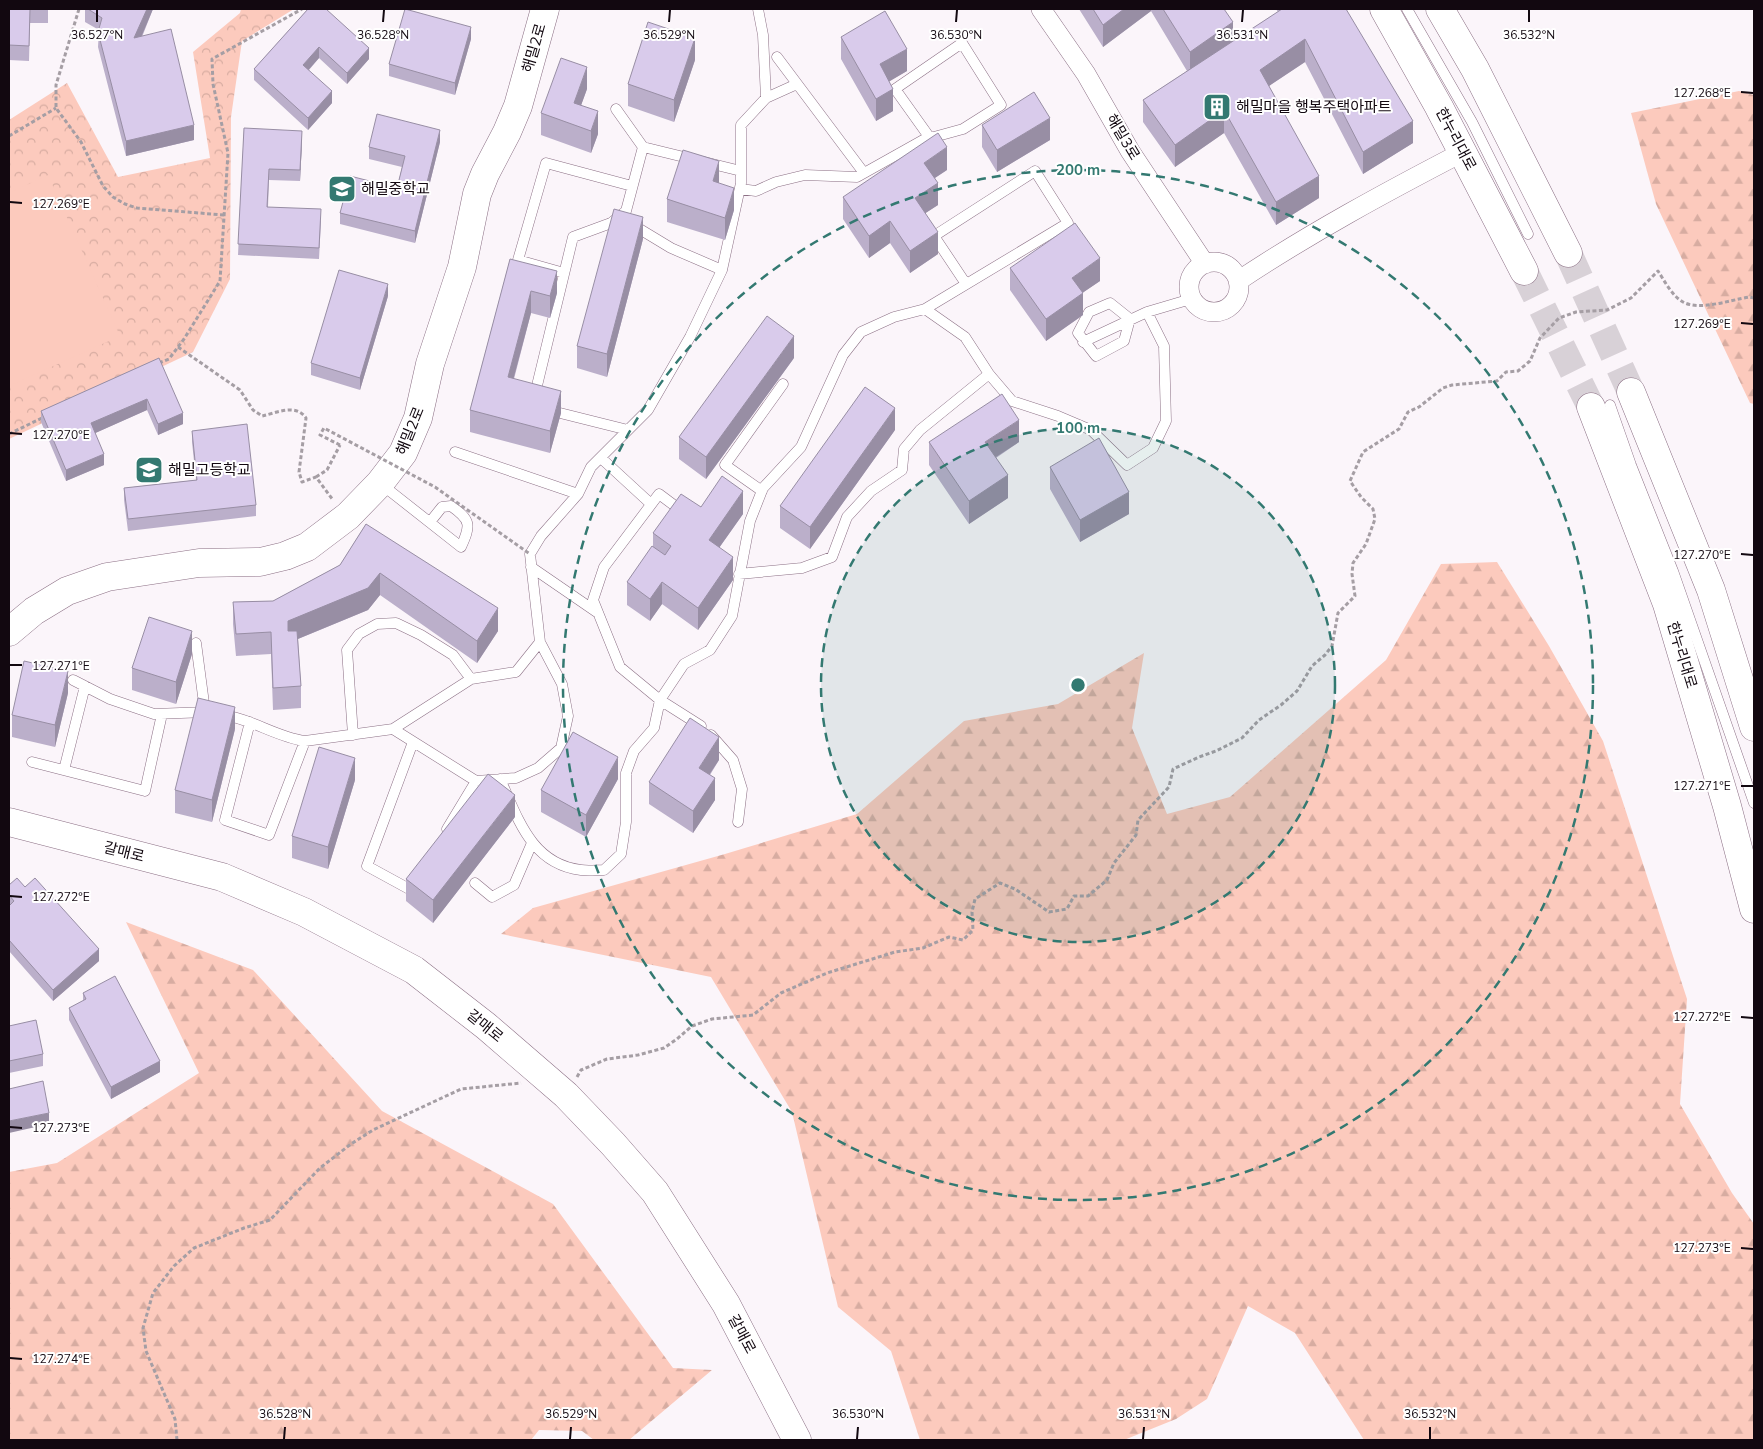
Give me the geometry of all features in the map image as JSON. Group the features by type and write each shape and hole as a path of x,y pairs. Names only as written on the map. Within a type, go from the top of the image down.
{"street":[{"name":"해밀2로","path":"9,632 34,611 67,591 107,577 199,563 260,562 285,556 307,547 348,516 380,483 403,453 418,418 430,364 462,267 477,194 518,106 545,9"},
{"name":"해밀3로","path":"1041,9 1086,74 1130,152 1205,264"},
{"name":"한누리대로","path":"1384,9 1463,152 1524,271"},
{"path":"1440,9 1475,69 1568,252"},
{"path":"1238,281 1370,200 1463,152"},
{"path":"1221,263 1234,273 1238,281 1237,297 1226,309 1219,312 1203,310 1196,306 1191,299 1189,283 1192,275 1205,264 1221,263"},
{"path":"1611,401 1711,590 1754,726"},
{"name":"한누리대로","path":"1611,401 1667,604 1727,806 1754,909"},
{"name":"갈매로","path":"9,822 222,876 304,912 414,970 486,1026 557,1087 613,1144 655,1192 726,1304 797,1440"}],"lane":[{"path":"758,9 763,35 766,98"},
{"path":"1406,9 1472,122 1528,234"},
{"path":"740,189 756,191 776,182 805,175 857,176 923,140 963,129 1001,105 962,43 895,89 930,138"},
{"path":"777,57 864,173"},
{"path":"392,729 476,781 516,778 538,768 561,748 568,716 562,684 540,642 530,554 541,536 578,494 591,467 648,410 681,354 722,270 740,189 741,125 766,98 797,84"},
{"path":"616,109 643,147 741,171"},
{"path":"628,430 528,405 573,237 611,223 626,211 643,147"},
{"path":"564,272 518,260 546,163 632,186"},
{"path":"500,779 529,839 550,861 580,870 604,870 621,854 626,822 626,773 634,751 654,728 660,700 684,664 710,650 732,616 750,521 762,491 801,447 843,355 861,332 894,317 925,309 1068,223 1035,171 934,236 966,284"},
{"path":"619,216 671,248 722,270"},
{"path":"1084,342 1147,312 1191,299"},
{"path":"1110,303 1130,320 1124,341 1096,356 1078,333 1089,312 1110,303"},
{"path":"925,309 965,337 989,374 1012,401 1058,416 1091,430 1127,465 1152,448 1166,421 1164,346 1147,312"},
{"path":"739,574 802,568 832,557 847,517 871,491 902,470 904,449 920,430 989,374"},
{"path":"762,491 725,465 783,384"},
{"path":"1611,401 1631,465 1673,571 1754,803"},
{"path":"455,452 578,494"},
{"path":"600,458 651,504"},
{"path":"380,483 430,522"},
{"path":"679,509 659,494 604,568 593,600 620,667 660,700 706,729 733,760 742,789 738,822"},
{"path":"531,568 598,613"},
{"path":"353,735 347,650 358,634 377,624 396,623 421,635 453,655 470,678"},
{"path":"73,680 110,699 154,714 206,712 239,717 291,739 305,741 392,729 470,678 516,672 540,642"},
{"path":"196,643 206,712"},
{"path":"64,770 85,686"},
{"path":"32,762 145,791 162,714"},
{"path":"250,722 226,820 269,835 305,741"},
{"path":"413,742 368,866 411,890 421,873"},
{"path":"441,840 476,781"},
{"path":"475,883 492,897 514,885 532,843"}],"path":[{"path":"79,9 56,85 56,108 81,142 103,186 113,198 137,208 224,214"},
{"path":"151,367 169,359 220,281 228,153 213,84 212,59 302,9"},
{"path":"9,136 56,108"},
{"path":"177,1440 175,1419 146,1351 143,1328 153,1293 174,1266 194,1248 270,1220 320,1168 351,1144 373,1130 461,1089 557,1087 581,1070 607,1059 664,1048 692,1026 712,1019 753,1015 781,993 827,973 894,952 922,948 949,937 963,940 973,930 972,912 975,900 1000,883 1015,889 1048,912 1067,909 1074,896 1088,896 1107,880 1114,863 1136,835 1138,820 1170,787 1173,769 1242,738 1259,720 1282,705 1297,691 1312,666 1332,646 1338,613 1355,596 1352,574 1353,563 1366,544 1375,518 1373,509 1361,497 1350,481 1363,452 1399,429 1408,412 1419,407 1443,388 1452,385 1497,381 1506,372 1518,371 1530,361 1540,338 1560,318 1576,312 1607,310 1631,298 1658,271 1670,289 1682,302 1700,306 1749,297 1754,298"},
{"path":"178,347 240,390 253,410 262,416 292,409 304,415 306,418 298,472 302,482 316,477 327,470 340,446 320,435 324,428 435,487 530,554"},
{"path":"9,434 44,417"},
{"path":"316,477 335,502"}],"green space":[{"path":"241,9 294,9 242,41 231,117 230,279 193,352 9,439 9,120 67,83 118,177 210,158 193,52 240,13"},
{"path":"1739,91 1754,95 1754,404 1750,403 1656,204 1631,113"},
{"path":"48,175 120,336 9,386 9,193"},
{"path":"1497,562 1549,646 1603,741 1687,999 1680,1104 1732,1193 1754,1224 1754,1440 1364,1440 1295,1333 1248,1306 1207,1399 1176,1419 1124,1440 920,1440 891,1351 838,1307 792,1112 711,977 501,934 533,908 725,854 857,814 964,721 1058,704 1144,653 1132,728 1167,814 1230,797 1386,660 1441,564"},
{"path":"126,922 253,970 382,1111 553,1204 673,1368 712,1370 629,1440 594,1440 582,1431 539,1430 531,1440 9,1440 9,1172 57,1163 199,1073"}],"building":[{"path":"9,9 30,9 29,46 9,45"},
{"path":"88,9 147,9 134,38 171,29 194,125 126,141 98,32 102,18"},
{"path":"308,9 326,9 369,48 347,73 319,47 303,65 332,91 308,118 254,69"},
{"path":"405,9 471,27 455,83 389,64"},
{"path":"1093,9 1124,9 1103,25"},
{"path":"1163,9 1224,9 1233,22 1190,52"},
{"name":"해밀마을 행복주택아파트","path":"1282,9 1346,9 1413,121 1363,152 1305,39 1260,70 1319,176 1276,202 1224,110 1175,145 1143,100"},
{"path":"885,11 907,49 880,64 893,89 876,99 841,37"},
{"path":"648,22 695,38 674,100 628,84"},
{"path":"561,58 587,67 574,103 598,111 591,131 541,113"},
{"path":"1034,92 1050,118 997,150 982,125"},
{"path":"377,114 440,130 415,231 340,213 350,176 397,188 405,156 369,147"},
{"path":"244,128 302,131 300,170 269,169 267,207 321,209 319,248 238,244"},
{"path":"938,133 947,147 924,163 938,183 915,198 938,232 910,251 890,221 869,236 843,197"},
{"path":"683,150 719,161 713,181 734,188 725,218 667,199"},
{"path":"614,209 643,217 607,354 577,346"},
{"path":"1075,223 1100,258 1072,278 1083,293 1046,319 1010,268"},
{"path":"510,259 557,271 550,296 531,291 508,377 561,391 550,431 470,410"},
{"path":"339,270 388,284 360,378 311,363"},
{"path":"767,316 794,336 706,457 679,437"},
{"path":"159,358 183,413 158,424 147,399 91,423 104,454 66,470 41,411"},
{"path":"865,387 895,408 810,527 780,506"},
{"path":"1002,394 1019,420 985,442 1008,475 969,501 929,442"},
{"path":"247,424 256,505 128,519 124,488 197,480 192,431"},
{"path":"1099,438 1129,492 1080,520 1050,467"},
{"path":"722,476 743,491 709,540 733,557 698,608 662,582 650,599 627,582 652,546 665,555 671,546 653,533 681,494 701,507"},
{"path":"366,524 498,608 477,641 380,573 368,588 288,621 288,631 297,631 301,686 273,688 271,632 236,634 233,602 273,601 340,565"},
{"path":"149,617 192,631 176,682 132,668"},
{"path":"24,661 68,671 55,725 12,715"},
{"path":"198,698 235,707 212,800 175,790"},
{"path":"690,718 719,737 699,768 715,778 693,811 649,782"},
{"path":"573,732 618,757 586,815 541,790"},
{"path":"319,747 355,758 328,847 292,836"},
{"path":"488,774 515,795 433,900 406,879"},
{"path":"17,878 25,887 35,878 99,949 53,990 9,940 9,906 14,901 9,895 9,885"},
{"path":"115,976 160,1061 111,1087 69,1008 86,999 83,993"},
{"path":"36,1020 43,1054 9,1061 9,1026"},
{"path":"43,1081 49,1113 9,1121 9,1089"}],"tunnel":[{"path":"1568,253 1631,392"},
{"path":"1524,271 1591,407"}],"place":[{"name":"해밀마을 행복주택아파트","path":"1217,107"},
{"name":"해밀중학교","path":"342,189"},
{"name":"해밀고등학교","path":"149,470"}]}
